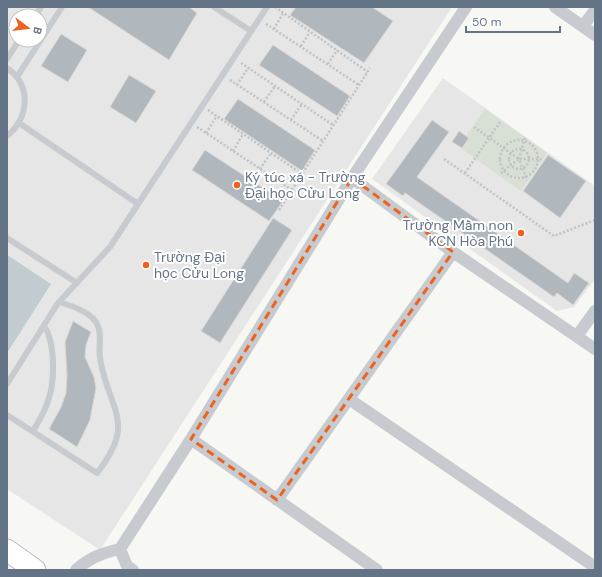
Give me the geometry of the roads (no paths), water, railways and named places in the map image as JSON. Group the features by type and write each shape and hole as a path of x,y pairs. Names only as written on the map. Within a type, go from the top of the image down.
{"highway":[{"path":"7,550 35,570"}],"street":[{"path":"76,570 87,560 104,553 120,549 191,439 352,178 466,7"},
{"path":"554,7 595,35"},
{"path":"583,26 595,10"},
{"path":"352,178 453,252 595,349"},
{"path":"277,500 453,252"},
{"path":"577,336 595,311"},
{"path":"349,399 595,567"},
{"path":"191,439 377,570"},
{"path":"120,549 127,566 133,570"}],"lane":[{"path":"17,77 62,7"},
{"path":"214,7 251,31"},
{"path":"7,384 59,302 110,247 267,7"},
{"path":"7,59 15,48"},
{"path":"7,68 17,77 23,88 25,100 24,112 19,123 7,136"},
{"path":"19,123 138,204"},
{"path":"7,238 77,282"},
{"path":"7,415 98,473 109,457 116,440 119,419 99,357 99,328 96,322 84,312 59,302"},
{"path":"33,431 43,414 52,385 50,344 48,332 44,326"}],"place":[{"name":"Ký túc xá - Trường Đại học Cửu Long","path":"237,185"},
{"name":"Trường Mầm non KCN Hòa Phú","path":"521,233"},
{"name":"Trường Đại học Cửu Long","path":"146,265"}]}
